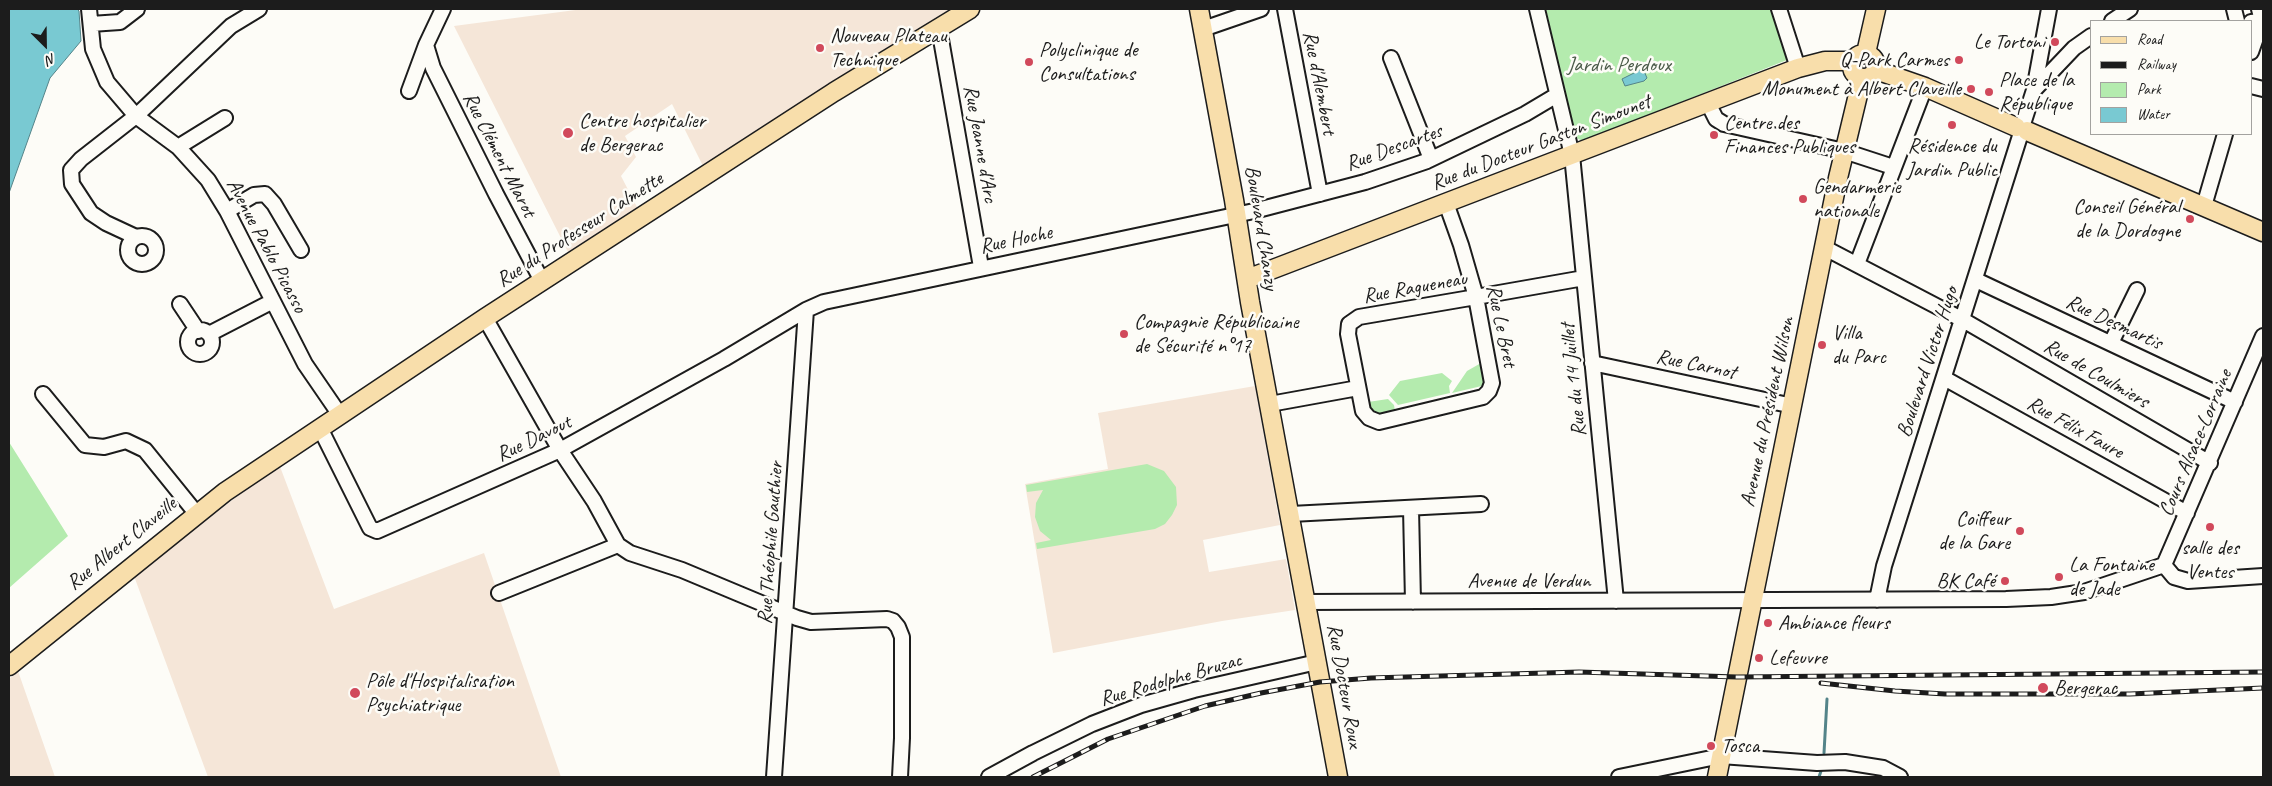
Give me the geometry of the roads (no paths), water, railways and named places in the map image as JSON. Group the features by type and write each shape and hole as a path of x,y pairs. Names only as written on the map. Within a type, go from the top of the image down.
{"main road":[{"name":"Rue du Professeur Calmette","path":"269,462 485,318 834,92 970,9"},
{"name":"Boulevard Chanzy","path":"1199,9 1306,602"},
{"path":"1876,9 1854,72 1925,87 2263,232"},
{"name":"Rue du Docteur Gaston Simounet","path":"1247,279 1798,68 1859,57"},
{"name":"Avenue du Président Wilson","path":"1716,777 1844,151 1869,74"},
{"name":"Rue Albert Claveille","path":"9,666 196,513 269,462"},
{"name":"Rue Docteur Roux","path":"1306,602 1338,777"}],"street":[{"name":"Avenue Pablo Picasso","path":"89,9 93,49 107,82 136,116 178,147 208,180 227,211 305,364 340,414"},
{"path":"90,24 120,22 137,9"},
{"path":"136,237 106,223 91,213 72,184 71,170 80,159 136,116 231,26 259,9"},
{"path":"409,91 426,45 443,9"},
{"path":"1203,29 1261,9"},
{"name":"Rue d'Alembert","path":"1285,9 1320,194"},
{"name":"Rue du 14 Juillet","path":"1537,9 1572,155 1616,601"},
{"path":"1779,9 1798,68"},
{"name":"Boulevard Victor Hugo","path":"1877,600 1884,566 1976,280 2034,90 2049,9"},
{"path":"2114,20 2130,9"},
{"path":"2252,48 2259,18"},
{"name":"Rue Jeanne d'Arc","path":"939,28 981,268"},
{"path":"2034,90 2074,48 2090,37"},
{"name":"Rue Clément Marot","path":"426,45 433,68 542,281"},
{"path":"1392,58 1431,158"},
{"path":"1857,264 1925,87"},
{"name":"Rue Descartes","path":"1236,214 1393,174 1525,114 1558,95"},
{"path":"1708,103 1716,119 1724,124 1844,151 1893,167"},
{"path":"178,147 225,118"},
{"path":"2204,206 2225,135"},
{"path":"227,211 254,195 265,194 274,204 301,250"},
{"name":"Rue Le Bret","path":"1358,388 1363,412 1369,418 1380,422 1482,397 1489,391 1492,383 1476,297 1462,245 1446,203"},
{"name":"Rue Hoche","path":"806,310 824,302 1236,214"},
{"name":"Rue de Coulmiers","path":"1825,248 1962,320 2210,463"},
{"name":"Rue Ragueneau","path":"1358,388 1348,334 1349,324 1359,318 1584,278"},
{"name":"Rue Desmartis","path":"1976,280 2235,402"},
{"path":"2111,343 2137,290"},
{"path":"180,304 203,332 273,301"},
{"name":"Rue Davout","path":"320,428 370,528 377,531 560,450 718,363 806,310"},
{"name":"Rue Théophile Gauthier","path":"774,777 806,310"},
{"path":"485,318 560,450 594,501 618,546 630,553 682,570 797,618 812,622 887,619 893,621 902,637 900,777"},
{"name":"Cours Alsace-Lorraine","path":"2164,565 2262,340"},
{"name":"Rue Carnot","path":"1592,363 1792,406"},
{"name":"Rue Félix Faure","path":"1944,378 2187,513"},
{"path":"1270,404 1358,388"},
{"path":"43,394 85,445 104,447 126,441 145,450 196,513"},
{"path":"1290,514 1481,504"},
{"path":"1411,508 1413,602"},
{"path":"499,593 618,546"},
{"path":"2164,565 2174,577 2188,581 2263,576"},
{"name":"Avenue de Verdun","path":"1306,602 2006,600 2051,597 2084,592 2164,565"},
{"name":"Rue Rodolphe Bruzac","path":"989,777 1032,753 1092,724 1141,705 1194,690 1317,662"},
{"path":"1619,777 1721,756 1754,757 1817,764 1845,762 1883,768 1900,777"}],"water":[{"path":"9,9 77,9 79,11 81,41 50,78 9,193"},
{"path":"1640,70 1641,72 1644,71 1647,78 1644,81 1625,86 1622,79"}],"waterway":[{"path":"1824,753 1827,699"},
{"path":"1819,777 1821,771"}],"railway":[{"path":"1033,777 1108,739 1205,706 1320,682 1371,678 1579,672 1737,677 2263,672"},
{"path":"1821,683 1945,694 2130,694 2263,688"}],"place":[{"name":"Le Tortoni","path":"2055,42"},
{"name":"Nouveau Plateau Technique","path":"820,48"},
{"name":"Q-Park Carmes","path":"1959,60"},
{"name":"Polyclinique de Consultations","path":"1029,62"},
{"name":"Monument à Albert Claveille","path":"1971,89"},
{"name":"Place de la République","path":"1989,92"},
{"name":"Résidence du Jardin Public","path":"1952,125"},
{"name":"Centre hospitalier de Bergerac","path":"568,133"},
{"name":"Centre des Finances Publiques","path":"1714,135"},
{"name":"Gendarmerie nationale","path":"1803,199"},
{"name":"Conseil Général de la Dordogne","path":"2190,219"},
{"name":"Compagnie Républicaine de Sécurité n°17","path":"1124,334"},
{"name":"Villa du Parc","path":"1822,345"},
{"name":"salle des Ventes","path":"2210,527"},
{"name":"Coiffeur de la Gare","path":"2020,531"},
{"name":"La Fontaine de Jade","path":"2059,577"},
{"name":"BK Café","path":"2005,581"},
{"name":"Ambiance fleurs","path":"1768,623"},
{"name":"Lefeuvre","path":"1759,658"},
{"name":"Bergerac","path":"2043,688"},
{"name":"Pôle d'Hospitalisation Psychiatrique","path":"355,693"},
{"name":"Tosca","path":"1711,746"}],"park label":[{"name":"Jardin Perdoux","path":"1619,65"}]}
